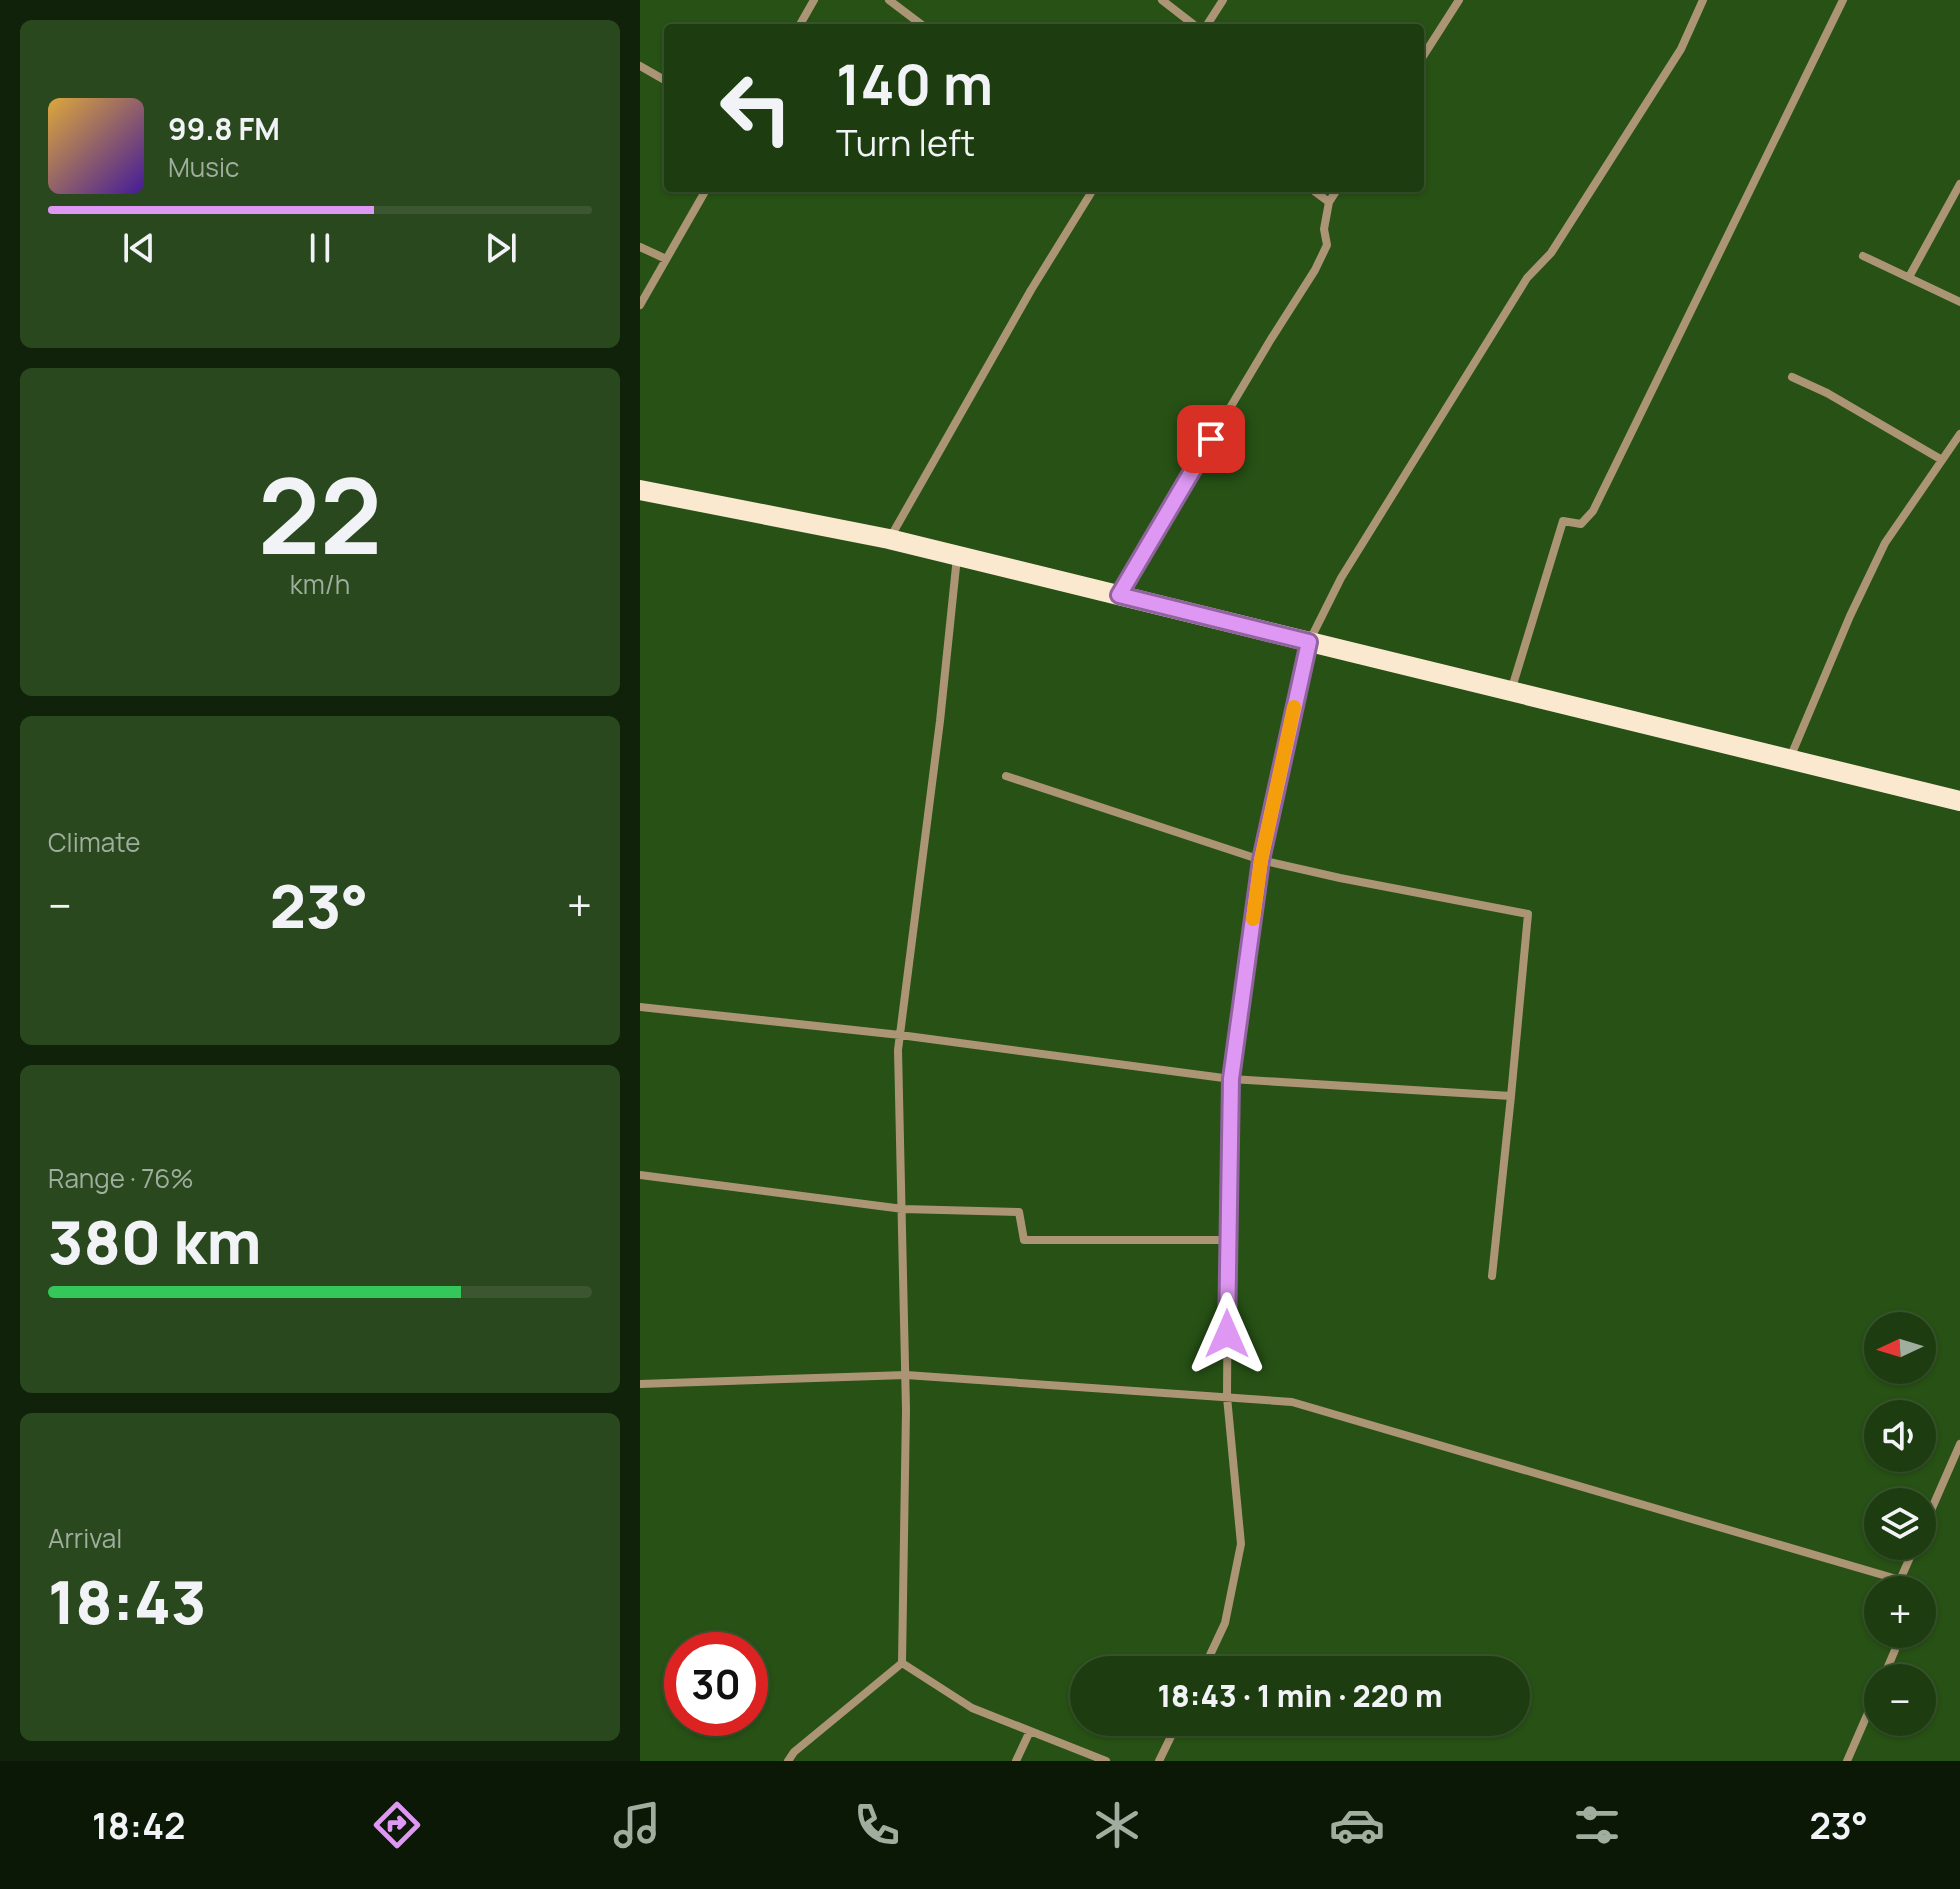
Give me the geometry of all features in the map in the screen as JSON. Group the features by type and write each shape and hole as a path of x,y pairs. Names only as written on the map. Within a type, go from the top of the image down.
{"main road":[{"path":"640,490 889,539 1960,801"}],"street":[{"path":"800,24 814,0"},
{"path":"889,0 921,24"},
{"path":"1162,0 1193,24"},
{"path":"1208,24 1223,0"},
{"path":"1424,55 1459,0"},
{"path":"1210,1656 1225,1623 1241,1544 1227,1397 1231,1079 1261,860 1309,642 1341,578 1527,278 1551,253 1681,49 1703,0"},
{"path":"1511,691 1563,521 1581,524 1593,511 1843,0"},
{"path":"640,66 664,80"},
{"path":"1909,277 1960,184"},
{"path":"640,305 705,192"},
{"path":"889,539 1031,290 1092,192"},
{"path":"1315,192 1329,202"},
{"path":"1119,595 1315,270 1327,245 1324,229 1329,202 1335,192"},
{"path":"640,247 666,259"},
{"path":"1863,256 1960,302"},
{"path":"1792,377 1827,393 1942,460"},
{"path":"1789,759 1885,543 1960,434"},
{"path":"788,1761 794,1752 902,1663 906,1375 898,1050 940,721 957,556"},
{"path":"1006,776 1261,860 1528,914 1492,1276"},
{"path":"640,1007 900,1035 1231,1079 1511,1096"},
{"path":"640,1175 903,1209 1019,1212 1024,1240 1228,1240"},
{"path":"640,1384 906,1375 1292,1402 1870,1576"},
{"path":"1936,1499 1960,1444"},
{"path":"902,1663 972,1708 1106,1761"},
{"path":"1847,1761 1864,1722"},
{"path":"1016,1761 1030,1731"},
{"path":"1159,1761 1171,1736"}],"slow traffic":[{"path":"1253,919 1261,860 1294,707"}],"route":[{"path":"1211,439 1119,595 1309,642 1261,860 1231,1079 1227,1334"}]}
